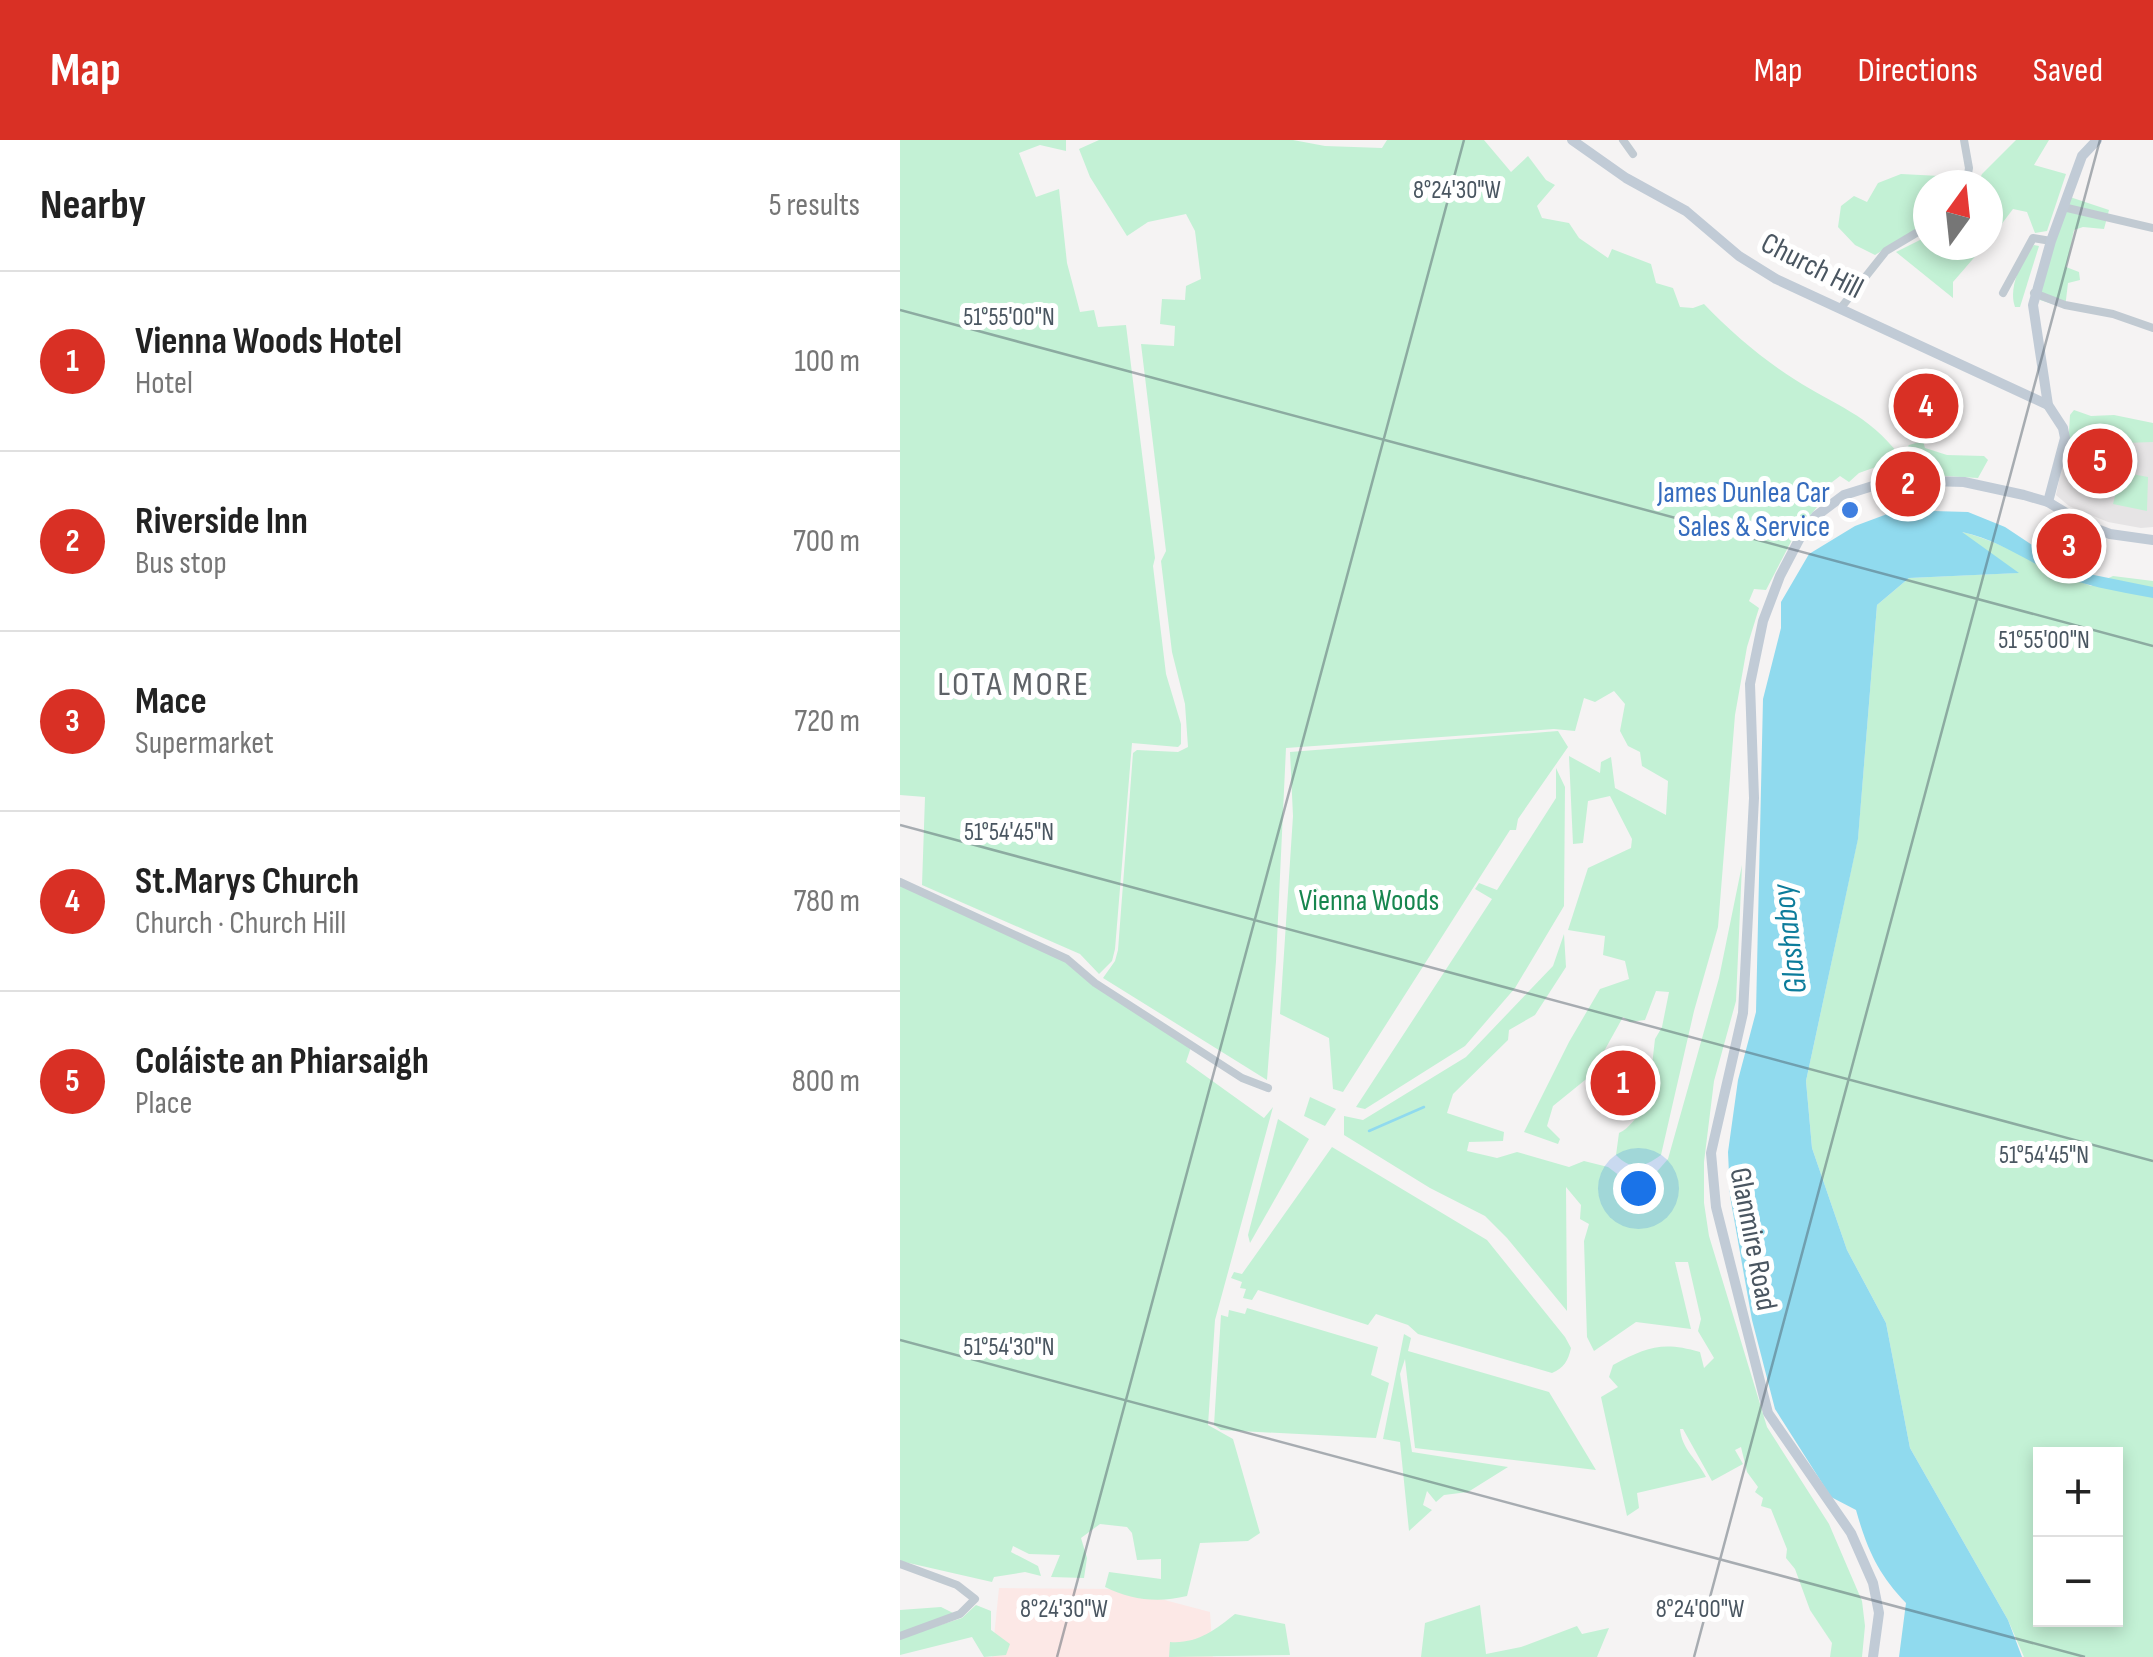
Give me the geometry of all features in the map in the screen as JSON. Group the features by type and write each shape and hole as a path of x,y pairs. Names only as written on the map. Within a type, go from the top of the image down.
{"main road":[{"name":"Church Hill","path":"1572,140 1626,178 1686,211 1757,269 2048,406"},
{"path":"2048,502 2065,438 2048,406 2034,318 2034,292 2082,156 2097,140"},
{"name":"Glanmire Road","path":"1873,1657 1879,1613 1873,1582 1851,1533 1768,1414 1716,1208 1712,1153 1743,1014 1754,798 1750,684 1763,621 1780,576 1816,516 1844,495 1892,480 1964,482 2048,502 2086,525 2110,534 2153,540"}],"street":[{"path":"1964,140 1970,170"},
{"path":"1616,151 1625,142 1633,154"},
{"path":"2063,207 2153,228"},
{"path":"1840,309 1886,251 1913,235"},
{"path":"2003,293 2032,238 2050,240"},
{"path":"2034,292 2064,305 2113,314 2153,328"},
{"path":"900,882 1067,959 1095,983 1242,1078 1268,1088"},
{"path":"900,1564 957,1585 976,1599 960,1614 900,1636"}],"shaded area":[{"path":"2070,427 2153,438 2153,527 2108,522 2069,506 2056,495"},
{"path":"999,1588 1123,1589 1210,1612 1213,1657 992,1657"}],"green space":[{"path":"900,140 1066,140 1066,151 1040,145 1019,153 1036,197 1059,189 1067,263 1080,312 1094,310 1098,327 1126,325 1166,674 1181,724 1181,744 1178,747 1132,743 1115,949 1112,961 1099,974 1080,954 922,885 925,797 900,795"},
{"path":"1099,140 1293,140 1325,146 1382,148 1387,140 1484,140 1511,172 1528,156 1546,180 1555,185 1537,206 1542,218 1569,223 1579,238 1608,258 1612,249 1651,264 1656,283 1673,288 1680,307 1704,304 1758,353 1876,430 1900,456 1909,445 1923,441 1925,448 1947,455 1984,456 1988,460 1978,478 1893,473 1887,463 1859,473 1849,482 1840,476 1810,499 1817,507 1795,534 1766,590 1754,589 1749,601 1759,608 1747,647 1735,715 1718,927 1661,1155 1649,1162 1633,1165 1616,1155 1619,1133 1647,1109 1655,1039 1662,1027 1669,992 1656,991 1645,1020 1630,1022 1623,1017 1603,1053 1589,1067 1590,1076 1553,1106 1547,1126 1560,1139 1558,1144 1524,1132 1600,989 1629,979 1625,961 1603,955 1605,936 1568,930 1588,868 1631,848 1632,839 1610,796 1588,801 1583,843 1573,844 1569,756 1600,773 1601,762 1611,757 1615,788 1666,815 1668,781 1642,766 1640,752 1628,746 1620,731 1625,704 1614,691 1595,702 1584,698 1575,731 1554,729 1286,748 1267,1080 1103,978 1118,950 1133,753 1178,752 1188,747 1185,704 1172,652 1161,561 1166,551 1141,344 1174,346 1175,326 1160,324 1162,299 1185,300 1186,286 1201,279 1195,231 1186,214 1148,222 1127,236 1090,177 1079,149"},
{"path":"2016,140 2049,140 2034,165 2066,174 2047,231 2035,233 2027,212 2013,209 2003,222 2003,170 1986,170"},
{"path":"1901,174 1913,175 1913,231 1875,255 1855,245 1838,227 1841,206 1854,196 1867,202 1878,183"},
{"path":"2070,197 2109,210 2104,229 2074,230 2066,267 2079,272 2080,280 2068,283 2065,308 2040,300 2040,286"},
{"path":"1913,244 1913,260 1972,260 1953,282 1953,298 1896,252"},
{"path":"2034,245 2039,246 2020,307 2015,307 2017,274"},
{"path":"2074,410 2091,416 2114,415 2153,423 2153,442 2124,443 2086,437 2081,468 2067,464 2070,415"},
{"path":"2121,472 2148,477 2147,511 2113,504"},
{"path":"1958,531 2091,586 2113,576 2153,581 2153,1657 2024,1657 2008,1620 1910,1448 1886,1323 1847,1250 1812,1148 1806,1081 1858,838 1877,605 1909,578 2017,573"},
{"name":"Vienna Woods","path":"1558,731 1568,747 1518,819 1516,830 1510,830 1343,1092 1333,1089 1329,1038 1280,1014 1293,816 1290,752"},
{"name":"Vienna Woods","path":"1556,768 1565,787 1564,906 1515,988 1465,1046 1365,1109 1356,1107 1492,899 1475,889 1479,883 1497,890 1556,798"},
{"path":"1742,865 1736,1001 1714,1081 1704,1162 1709,1236 1767,1427 1829,1524 1862,1601 1862,1657 1830,1657 1832,1643 1810,1610 1795,1569 1786,1558 1787,1549 1771,1509 1761,1506 1763,1498 1755,1492 1758,1487 1747,1472 1741,1447 1735,1450 1743,1464 1712,1481 1680,1429 1687,1449 1706,1477 1637,1493 1639,1508 1627,1516 1601,1397 1618,1387 1609,1377 1613,1365 1645,1350 1675,1347 1700,1352 1704,1368 1714,1358 1698,1331 1701,1319 1688,1262 1675,1262 1691,1329 1636,1322 1594,1351 1587,1337 1584,1241 1589,1224 1580,1219 1581,1205 1566,1187 1567,1311 1485,1216 1430,1188 1344,1135 1344,1116 1363,1120 1466,1057 1553,966 1564,934 1566,967 1535,1015 1509,1030 1508,1040 1453,1094 1447,1113 1504,1132 1503,1141 1469,1142 1467,1151 1497,1158 1517,1152 1569,1167 1584,1161 1608,1167 1620,1176 1654,1175 1668,1159 1719,978"},
{"path":"900,882 1082,968 1095,983 1191,1047 1186,1062 1264,1118 1273,1107 1215,1320 1208,1425 1233,1439 1260,1533 1248,1541 1200,1543 1187,1596 1145,1599 1105,1587 1109,1572 1161,1579 1161,1559 1137,1560 1132,1533 1127,1527 1100,1524 1081,1538 1087,1558 1084,1578 1051,1577 1060,1555 1029,1554 1013,1546 1011,1552 1038,1566 1041,1576 1025,1572 994,1577 992,1582 900,1561"},
{"path":"1310,1097 1336,1109 1325,1126 1304,1116"},
{"path":"1278,1119 1309,1139 1250,1243 1248,1235"},
{"path":"1332,1147 1487,1240 1565,1337 1571,1348 1562,1366 1552,1373 1418,1334 1408,1325 1376,1314 1368,1325 1258,1290 1252,1300 1243,1298 1246,1289 1240,1288 1242,1282 1231,1278 1234,1272 1242,1274"},
{"path":"1247,1308 1378,1347 1371,1375 1389,1383 1376,1438 1221,1430 1214,1425 1221,1315 1228,1317 1229,1310 1245,1314"},
{"path":"1404,1334 1411,1338 1408,1351 1549,1392 1596,1470 1415,1448 1405,1359 1400,1374 1412,1452 1508,1467 1468,1492 1444,1495 1436,1502 1427,1491 1423,1505 1432,1510 1409,1531 1400,1442 1383,1439"},
{"path":"976,1605 991,1611 991,1630 1010,1644 1006,1655 984,1657 972,1637 900,1655 900,1638 962,1618"},
{"path":"1480,1605 1486,1654 1521,1647 1577,1626 1582,1634 1609,1628 1597,1657 1421,1657 1425,1623"},
{"path":"941,1607 955,1614 900,1633 900,1610"},
{"path":"1235,1614 1285,1624 1290,1655 1169,1657 1170,1642 1197,1638"}],"water":[{"name":"Glashaboy","path":"1898,510 1968,512 2005,527 2058,562 2089,574 2153,587 2153,598 2086,584 1962,532 2019,573 1909,578 1877,605 1858,839 1806,1081 1812,1148 1847,1250 1886,1323 1910,1448 2008,1620 2022,1657 1899,1657 1906,1603 1875,1560 1856,1510 1831,1497 1775,1409 1752,1320 1730,1196 1728,1152 1738,1080 1756,1012 1763,699 1781,628 1781,602 1809,554 1855,526"}],"waterway":[{"path":"1369,1131 1424,1107"}],"place":[{"name":"St.Marys Church","path":"1926,406"},
{"name":"Coláiste an Phiarsaigh","path":"2100,461"},
{"name":"Riverside Inn","path":"1908,484"},
{"name":"James Dunlea Car Sales & Service","path":"1850,510"},
{"name":"Mace","path":"2069,546"},
{"name":"Vienna Woods Hotel","path":"1623,1083"}],"district":[{"name":"LOTA MORE","path":"1014,684"}]}
